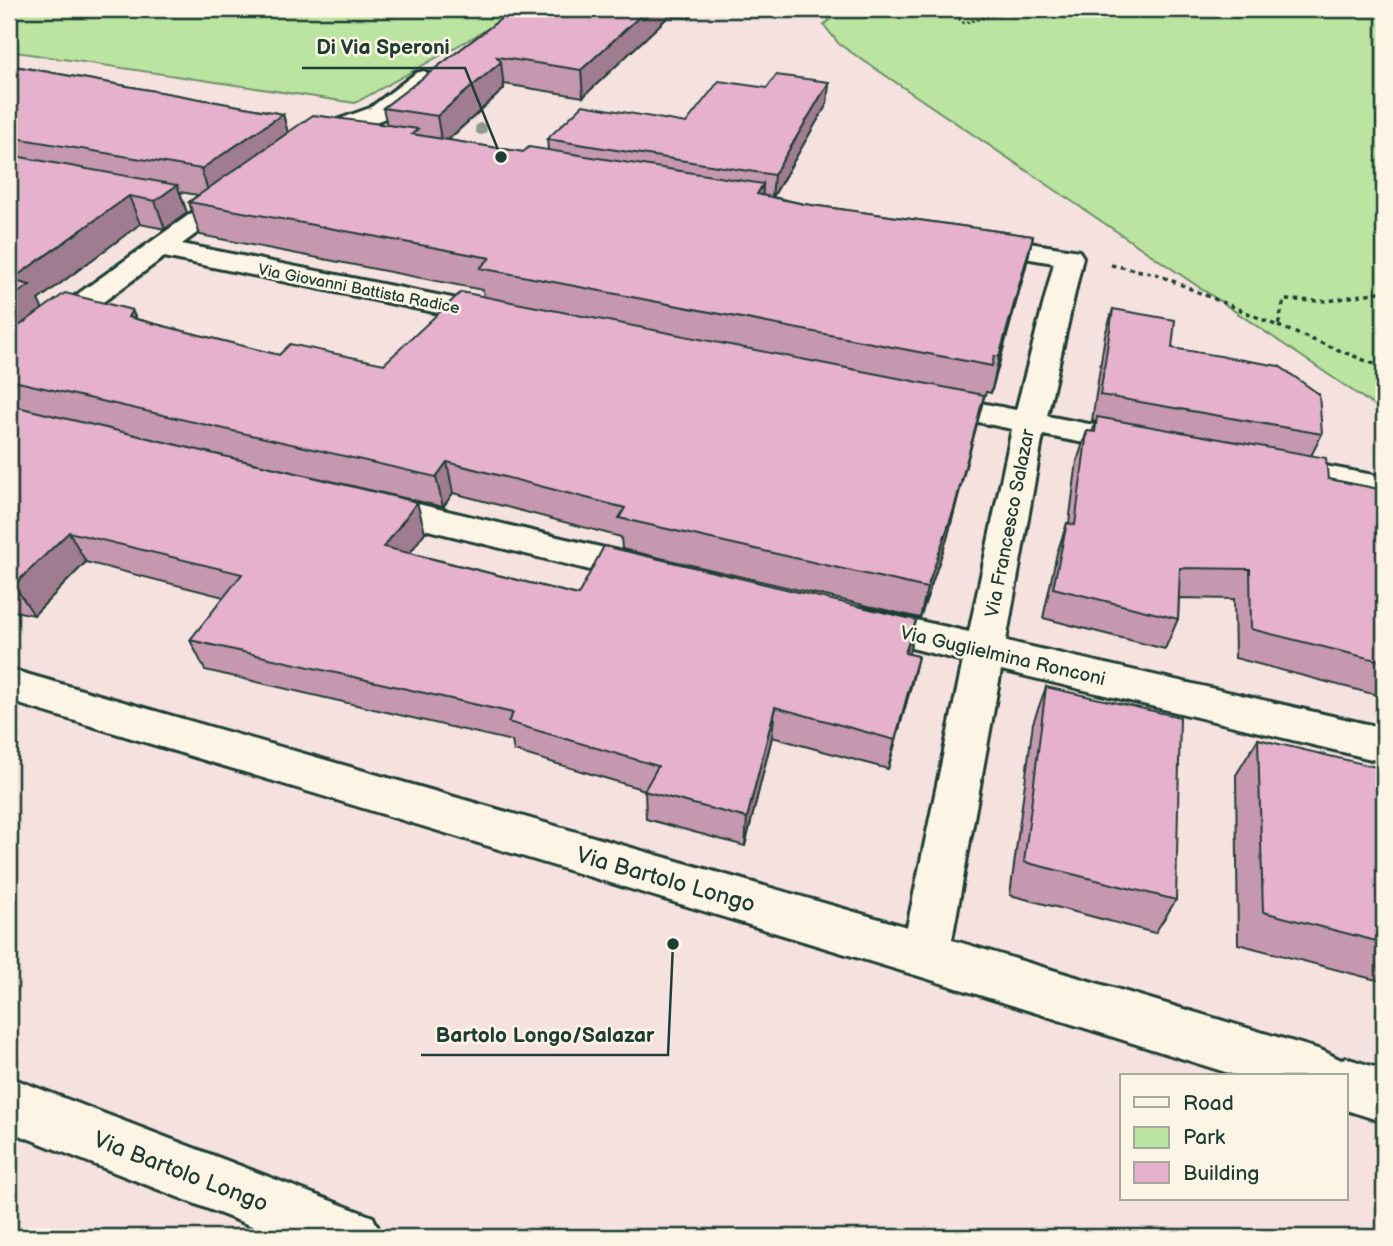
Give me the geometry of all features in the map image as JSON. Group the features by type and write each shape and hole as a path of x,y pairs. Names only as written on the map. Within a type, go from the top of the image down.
{"street":[{"path":"288,156 320,134 378,113 444,62"},
{"path":"320,134 374,143"},
{"path":"9,357 256,179"},
{"path":"186,203 213,208"},
{"path":"960,239 1069,257"},
{"name":"Via Giovanni Battista Radice","path":"159,248 526,322"},
{"name":"Via Francesco Salazar","path":"925,955 1029,423 1069,257"},
{"path":"906,398 1166,448"},
{"path":"1248,463 1384,488"},
{"path":"334,496 673,577"},
{"name":"Via Guglielmina Ronconi","path":"835,615 1384,745"},
{"name":"Via Bartolo Longo","path":"9,685 925,955 1314,1074"},
{"path":"1348,1085 1384,1096"},
{"name":"Via Bartolo Longo","path":"9,1104 353,1237"}],"path":[{"path":"947,9 964,23 1016,9"},
{"path":"1069,257 1156,274 1384,368"},
{"path":"1278,326 1284,300 1328,301 1384,291"}],"green space":[{"path":"9,9 508,9 511,16 355,103 9,51"},
{"path":"841,9 1384,9 1384,412 839,44 824,25"}],"building":[{"path":"514,9 648,9 581,70 497,57 501,62 437,116 383,108"},
{"path":"9,65 283,114 201,169 9,137"},
{"path":"776,75 829,82 774,175 547,139 583,105 686,123 719,81 767,88"},
{"path":"313,115 418,129 412,134 523,152 529,147 763,184 757,194 804,204 1033,236 999,357 994,356 992,366 480,268 490,258 189,202"},
{"path":"9,155 177,185 155,201 129,196 11,280 30,285 9,299"},
{"path":"461,292 984,395 954,509 927,588 619,518 625,508 447,462 436,477 9,380 9,333 65,293 132,310 128,317 279,355 290,344 384,364"},
{"path":"1113,309 1175,320 1172,348 1279,366 1319,394 1322,434 1100,395"},
{"path":"9,405 417,502 384,547 578,595 604,546 916,620 905,653 918,656 895,740 775,707 747,818 644,791 658,766 508,722 513,713 190,640 242,574 69,532 14,585 9,584"},
{"path":"1097,417 1326,458 1328,479 1384,490 1384,662 1251,629 1250,569 1180,568 1178,619 1053,588 1067,523 1075,525 1087,431 1095,432"},
{"path":"1046,687 1180,717 1176,900 1024,862"},
{"path":"1258,739 1376,767 1377,771 1384,772 1384,943 1263,912"}],"place":[{"name":"Di Via Speroni","path":"501,157"},
{"name":"Bartolo Longo/Salazar","path":"673,944"}]}
